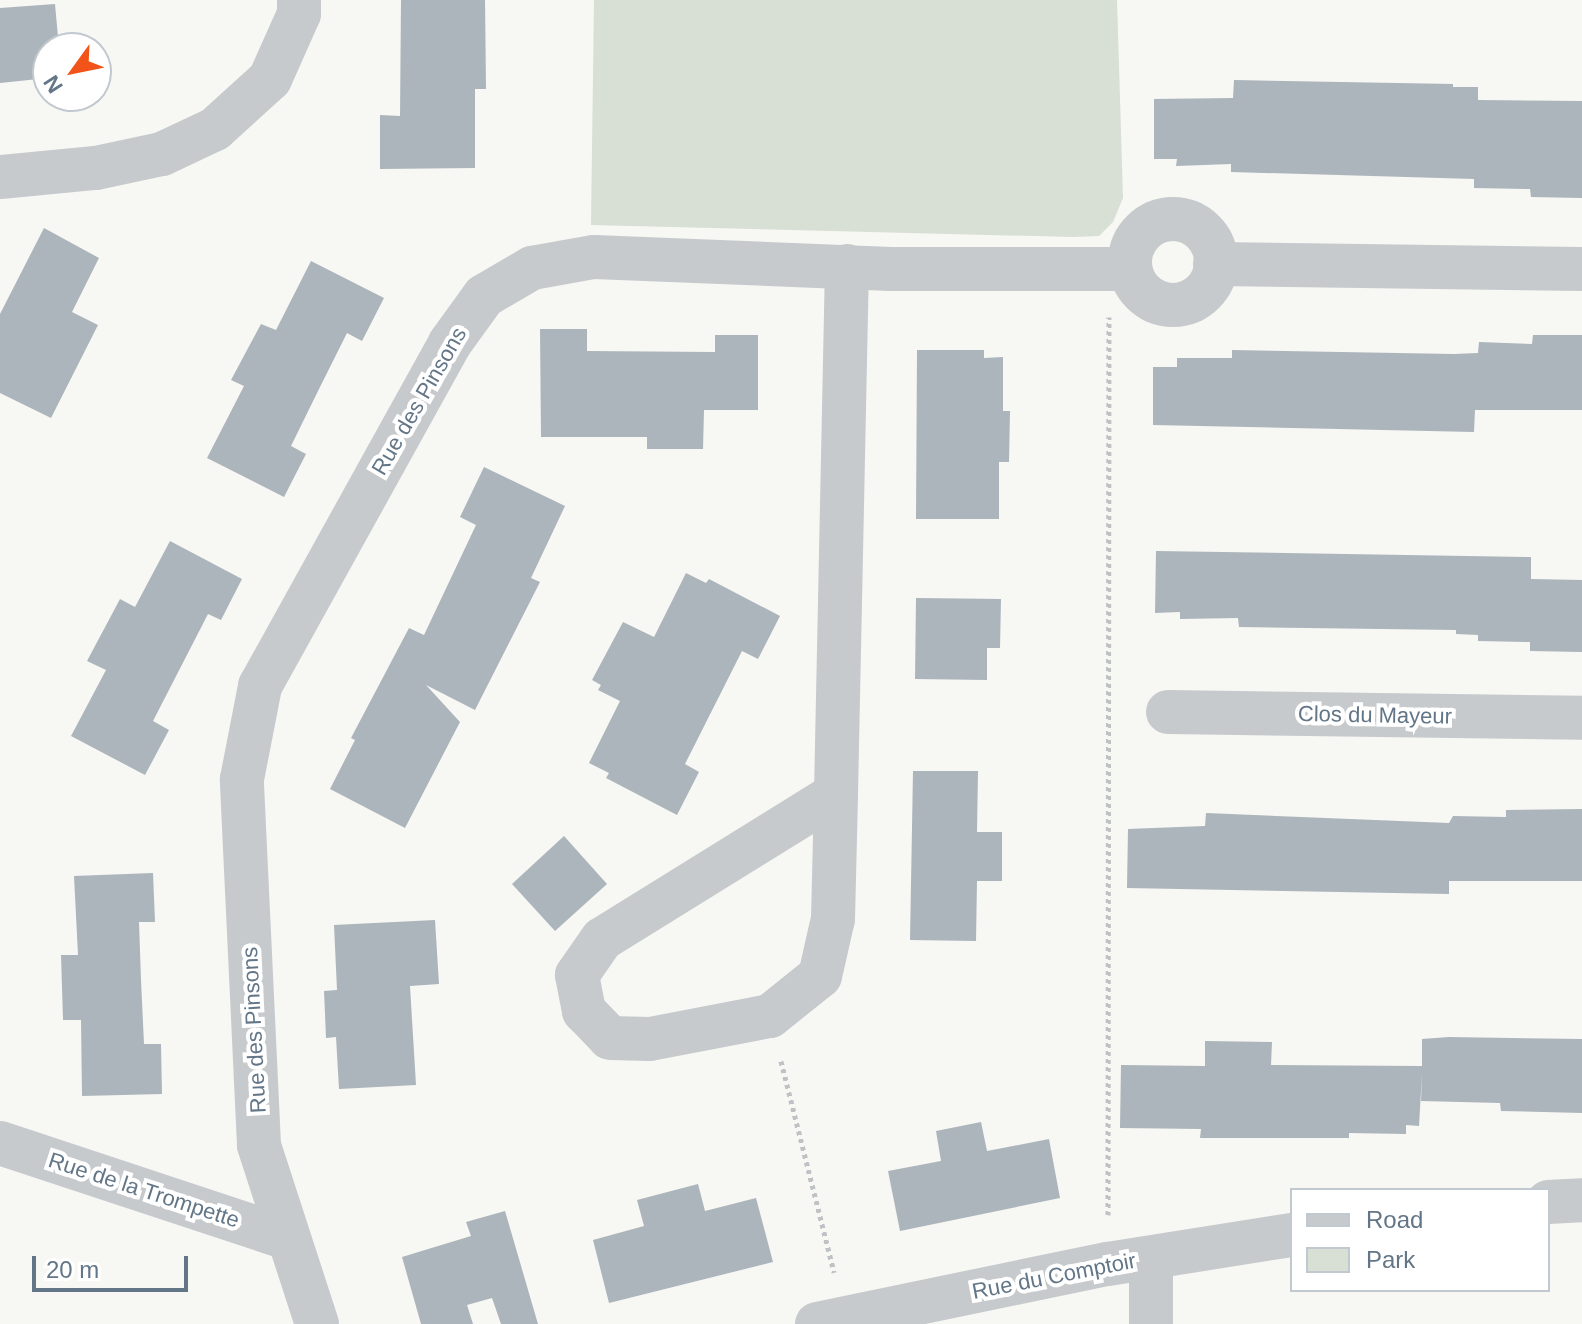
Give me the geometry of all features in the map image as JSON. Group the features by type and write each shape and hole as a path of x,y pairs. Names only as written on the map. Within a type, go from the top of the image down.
{"street":[{"path":"0,177 96,168 162,154 215,129 270,79 299,14 299,0"},
{"path":"836,794 602,939 577,975 584,1011 610,1038 650,1039 770,1016 820,976 833,919 836,794 847,266 1119,269 1144,294 1168,305 1182,305 1205,292 1212,280 1216,254 1200,228 1172,218 1145,229 1119,269"},
{"name":"Rue des Pinsons","path":"317,1324 259,1145 242,779 260,686 450,343 484,296 532,268 594,257 847,266"},
{"path":"1215,264 1582,269"},
{"name":"Clos du Mayeur","path":"1168,712 1582,718"},
{"name":"Rue de la Trompette","path":"0,1143 288,1238"},
{"path":"1550,1202 1582,1200"},
{"name":"Rue du Comptoir","path":"831,1320 1108,1264 1290,1235"},
{"path":"1151,1258 1151,1324"}],"path":[{"path":"1108,1264 1119,269"},
{"path":"770,1016 831,1320"}],"green space":[{"path":"594,0 1117,0 1123,198 1113,222 1099,236 591,225"}],"building":[{"path":"401,0 485,0 486,89 475,89 475,168 380,169 380,115 400,116"},
{"path":"55,4 58,32 32,32 32,80 0,83 0,8"},
{"path":"1234,80 1453,84 1453,87 1478,87 1478,100 1582,101 1582,198 1531,197 1530,189 1474,188 1474,179 1231,172 1231,164 1176,166 1177,159 1154,159 1154,99 1233,98"},
{"path":"44,228 99,258 72,312 98,325 51,418 0,393 0,314"},
{"path":"311,261 384,298 362,341 347,333 291,446 306,454 284,497 207,458 244,386 231,380 261,324 276,330"},
{"path":"540,329 587,329 587,351 715,352 715,335 758,335 758,410 704,410 703,449 647,449 647,437 541,437"},
{"path":"1533,335 1582,335 1582,410 1475,410 1474,432 1153,425 1153,367 1177,367 1177,358 1232,358 1232,350 1478,353 1479,342 1532,344"},
{"path":"917,350 984,350 984,358 1003,357 1003,411 1010,411 1009,462 999,462 999,519 916,519"},
{"path":"484,467 565,506 531,578 540,582 475,710 426,685 460,722 405,828 330,789 355,740 351,738 409,628 424,635 476,525 460,517"},
{"path":"170,541 242,579 221,620 208,614 153,721 169,730 145,775 71,736 106,670 87,661 120,599 135,607"},
{"path":"1156,551 1531,557 1531,579 1582,580 1582,652 1530,651 1530,642 1478,641 1478,635 1456,634 1456,630 1239,627 1238,618 1180,619 1180,612 1155,613"},
{"path":"686,573 706,583 709,579 780,616 758,659 742,651 685,764 699,772 677,815 606,778 609,773 589,763 620,701 598,690 601,685 592,680 623,622 654,637"},
{"path":"916,598 1001,599 1000,648 987,648 987,680 915,679"},
{"path":"913,771 978,771 977,832 1002,832 1002,881 977,881 976,941 910,940"},
{"path":"1582,809 1582,881 1449,881 1449,894 1127,888 1128,829 1205,826 1206,813 1449,823 1453,816 1506,817 1506,810"},
{"path":"564,836 607,884 555,931 512,884"},
{"path":"153,873 155,922 139,922 141,980 144,1044 161,1044 162,1094 82,1096 81,1020 63,1020 61,955 78,955 74,876"},
{"path":"435,920 439,984 410,986 416,1085 339,1089 336,1037 326,1038 324,991 337,990 334,925"},
{"path":"1422,1039 1582,1039 1582,1113 1501,1111 1500,1103 1421,1101 1422,1073 1419,1126 1406,1125 1406,1134 1349,1133 1349,1138 1200,1138 1201,1129 1120,1128 1121,1065 1205,1066 1205,1041 1272,1042 1271,1065 1422,1066"},
{"path":"981,1122 987,1151 1049,1139 1060,1198 900,1231 888,1171 941,1161 936,1131"},
{"path":"698,1184 705,1211 756,1198 773,1262 609,1303 593,1240 644,1226 637,1200"},
{"path":"505,1211 538,1324 501,1324 492,1298 467,1305 473,1324 421,1324 402,1257 471,1236 466,1222"}]}
